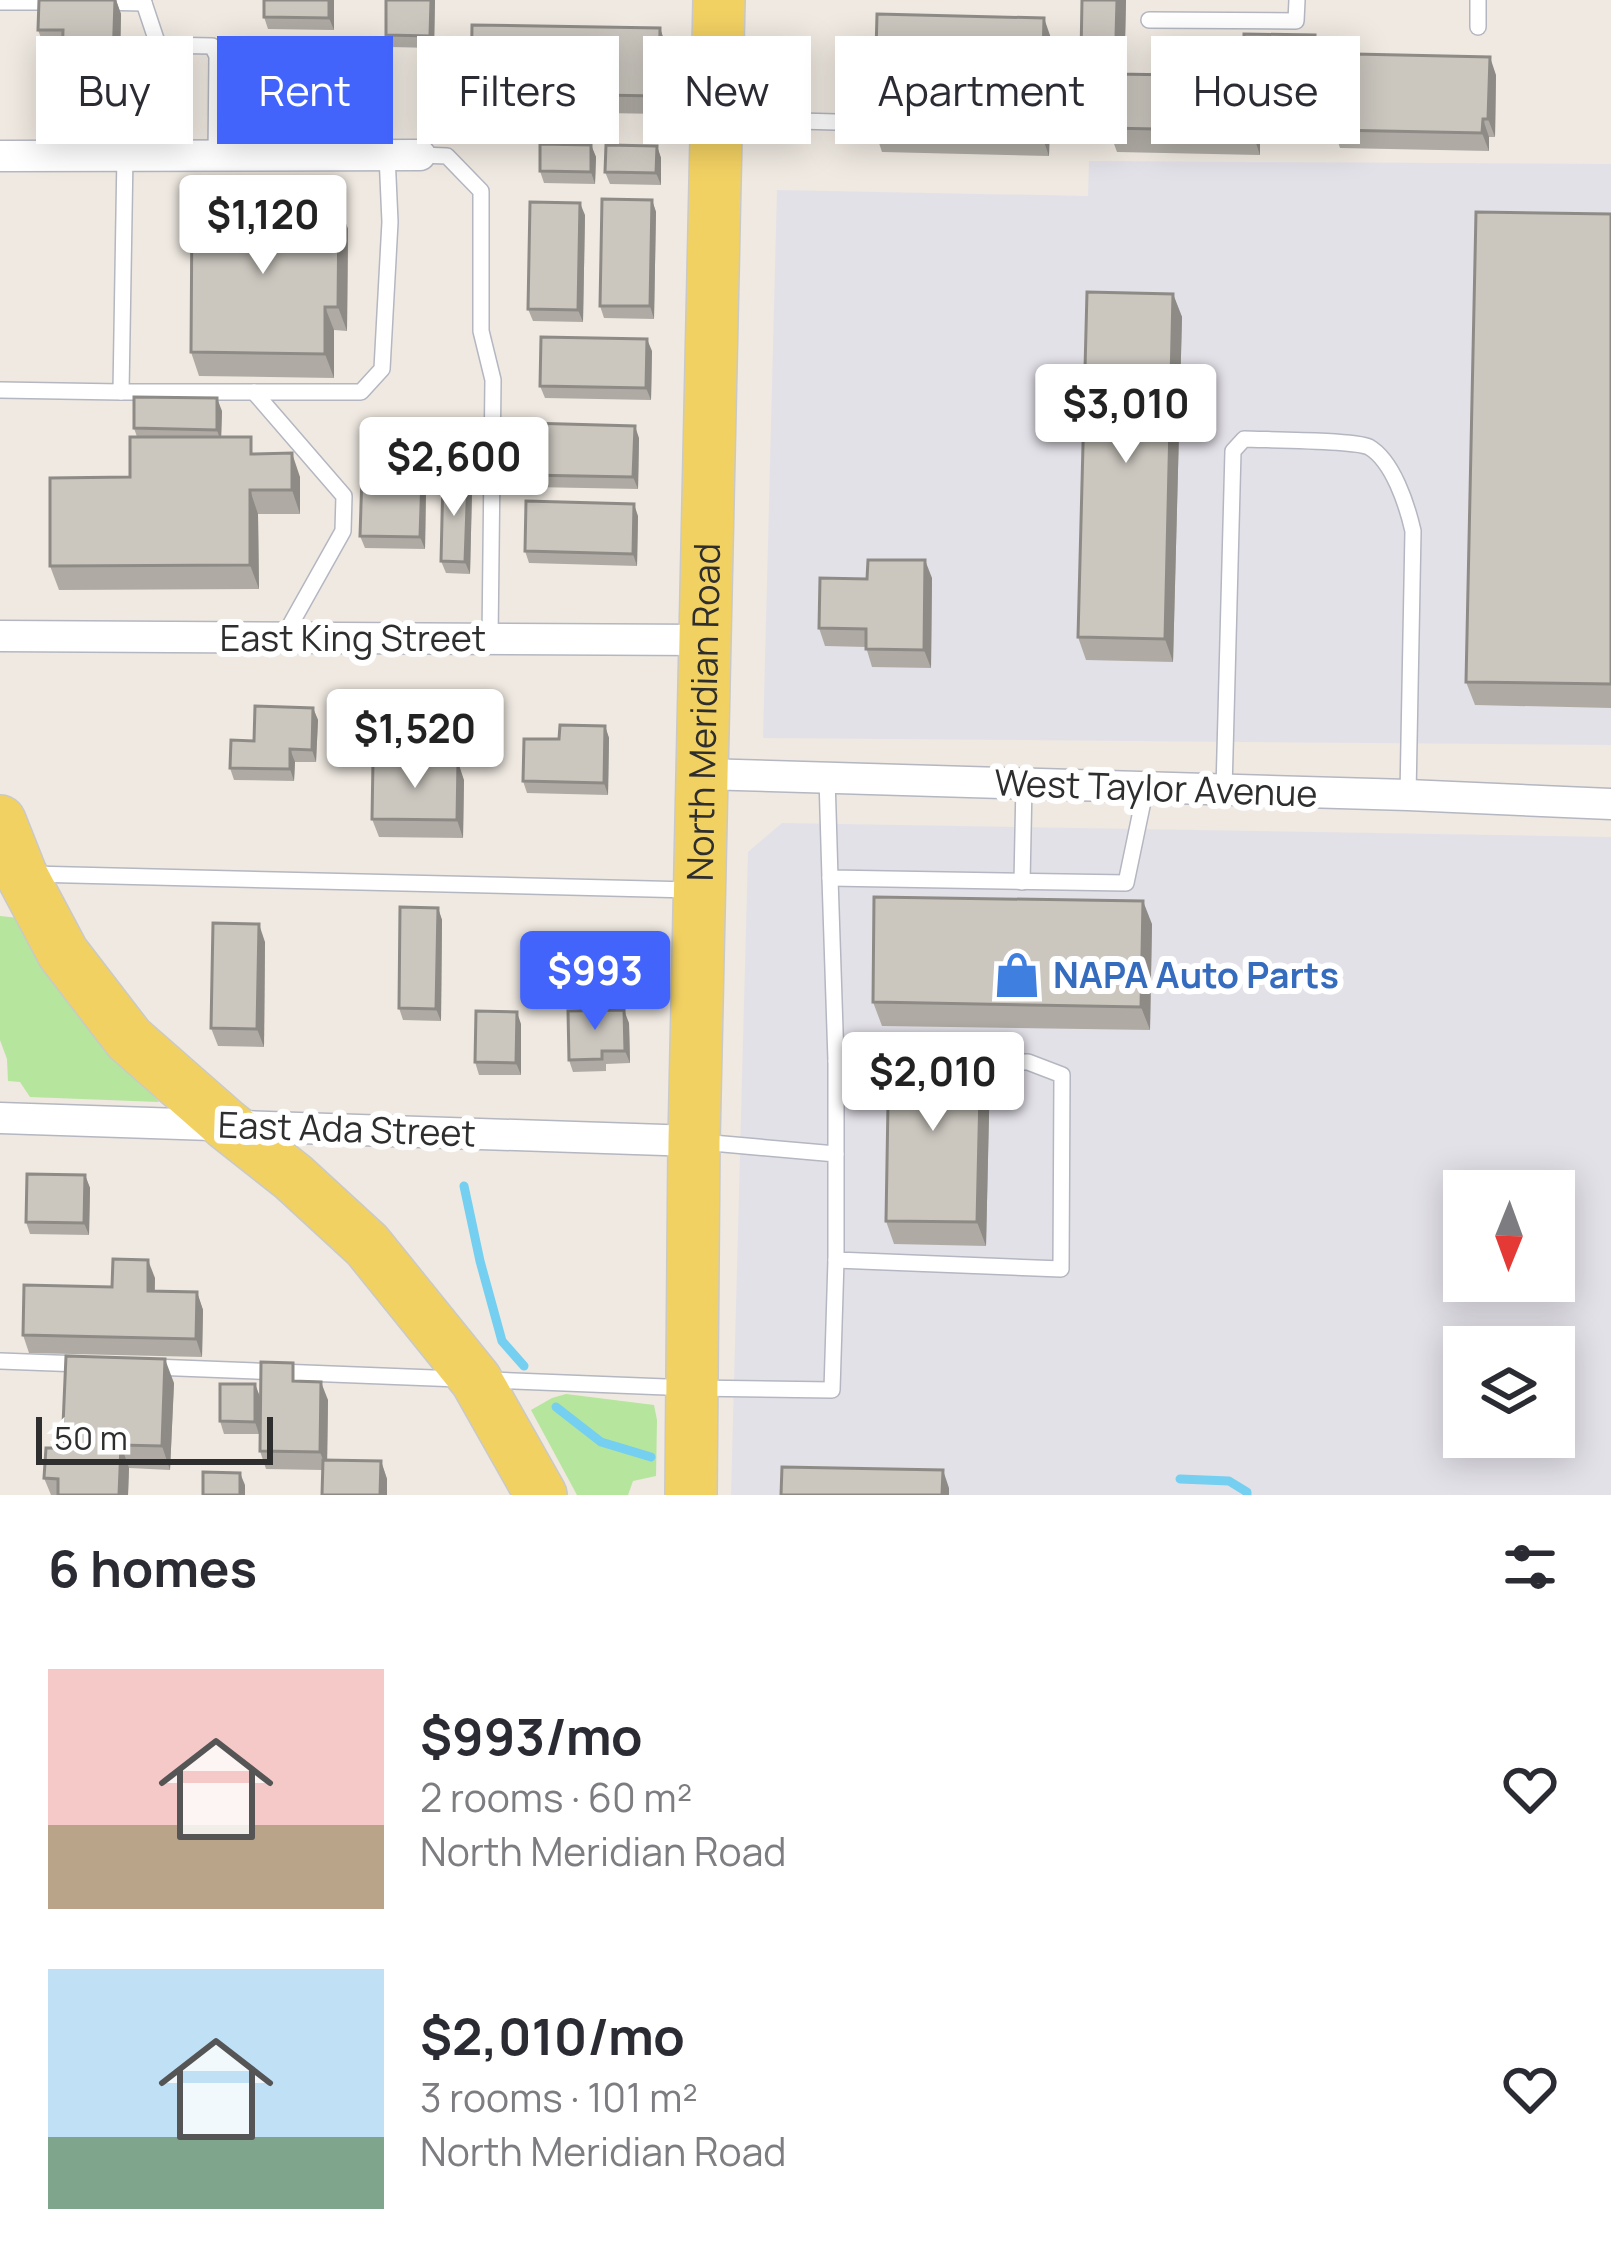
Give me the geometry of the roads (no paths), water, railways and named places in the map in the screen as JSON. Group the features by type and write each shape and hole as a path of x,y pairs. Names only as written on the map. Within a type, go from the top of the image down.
{"main road":[{"name":"North Meridian Road","path":"718,36 719,0"},
{"name":"North Meridian Road","path":"691,1495 694,1141 716,144"},
{"path":"0,821 21,874 63,953 128,1039 293,1177 367,1246 476,1380 542,1495"}],"street":[{"path":"0,156 420,155"},
{"name":"East King Street","path":"0,637 705,640"},
{"name":"West Taylor Avenue","path":"702,774 1611,804"},
{"name":"East Ada Street","path":"0,1118 694,1141"}],"lane":[{"path":"1149,20 1296,21 1297,0"},
{"path":"1478,0 1478,27"},
{"path":"0,2 144,1 155,36"},
{"path":"193,46 212,46 217,56 215,155"},
{"path":"121,392 135,156 141,144"},
{"path":"0,390 361,392 382,369 390,222 387,155"},
{"path":"420,155 447,156 482,191 481,331 493,380 490,639"},
{"path":"254,392 344,496 343,531 283,638"},
{"path":"1224,790 1233,451 1244,439 1366,445 1383,458 1406,502 1414,531 1408,795"},
{"path":"141,1367 832,1390 836,1061 827,778"},
{"path":"1022,882 1024,784"},
{"path":"830,878 1126,884 1146,788"},
{"path":"21,874 700,890"},
{"path":"836,1061 932,1061"},
{"path":"836,1260 1061,1269 1062,1075 1028,1062 956,1062"},
{"path":"694,1141 836,1154"},
{"path":"0,1361 94,1365"}],"waterway":[{"path":"464,1186 502,1341 524,1366"},
{"path":"556,1407 601,1442 651,1457"},
{"path":"1180,1479 1229,1481 1247,1495"}],"place":[{"name":"NAPA Auto Parts","path":"1017,975"}]}
